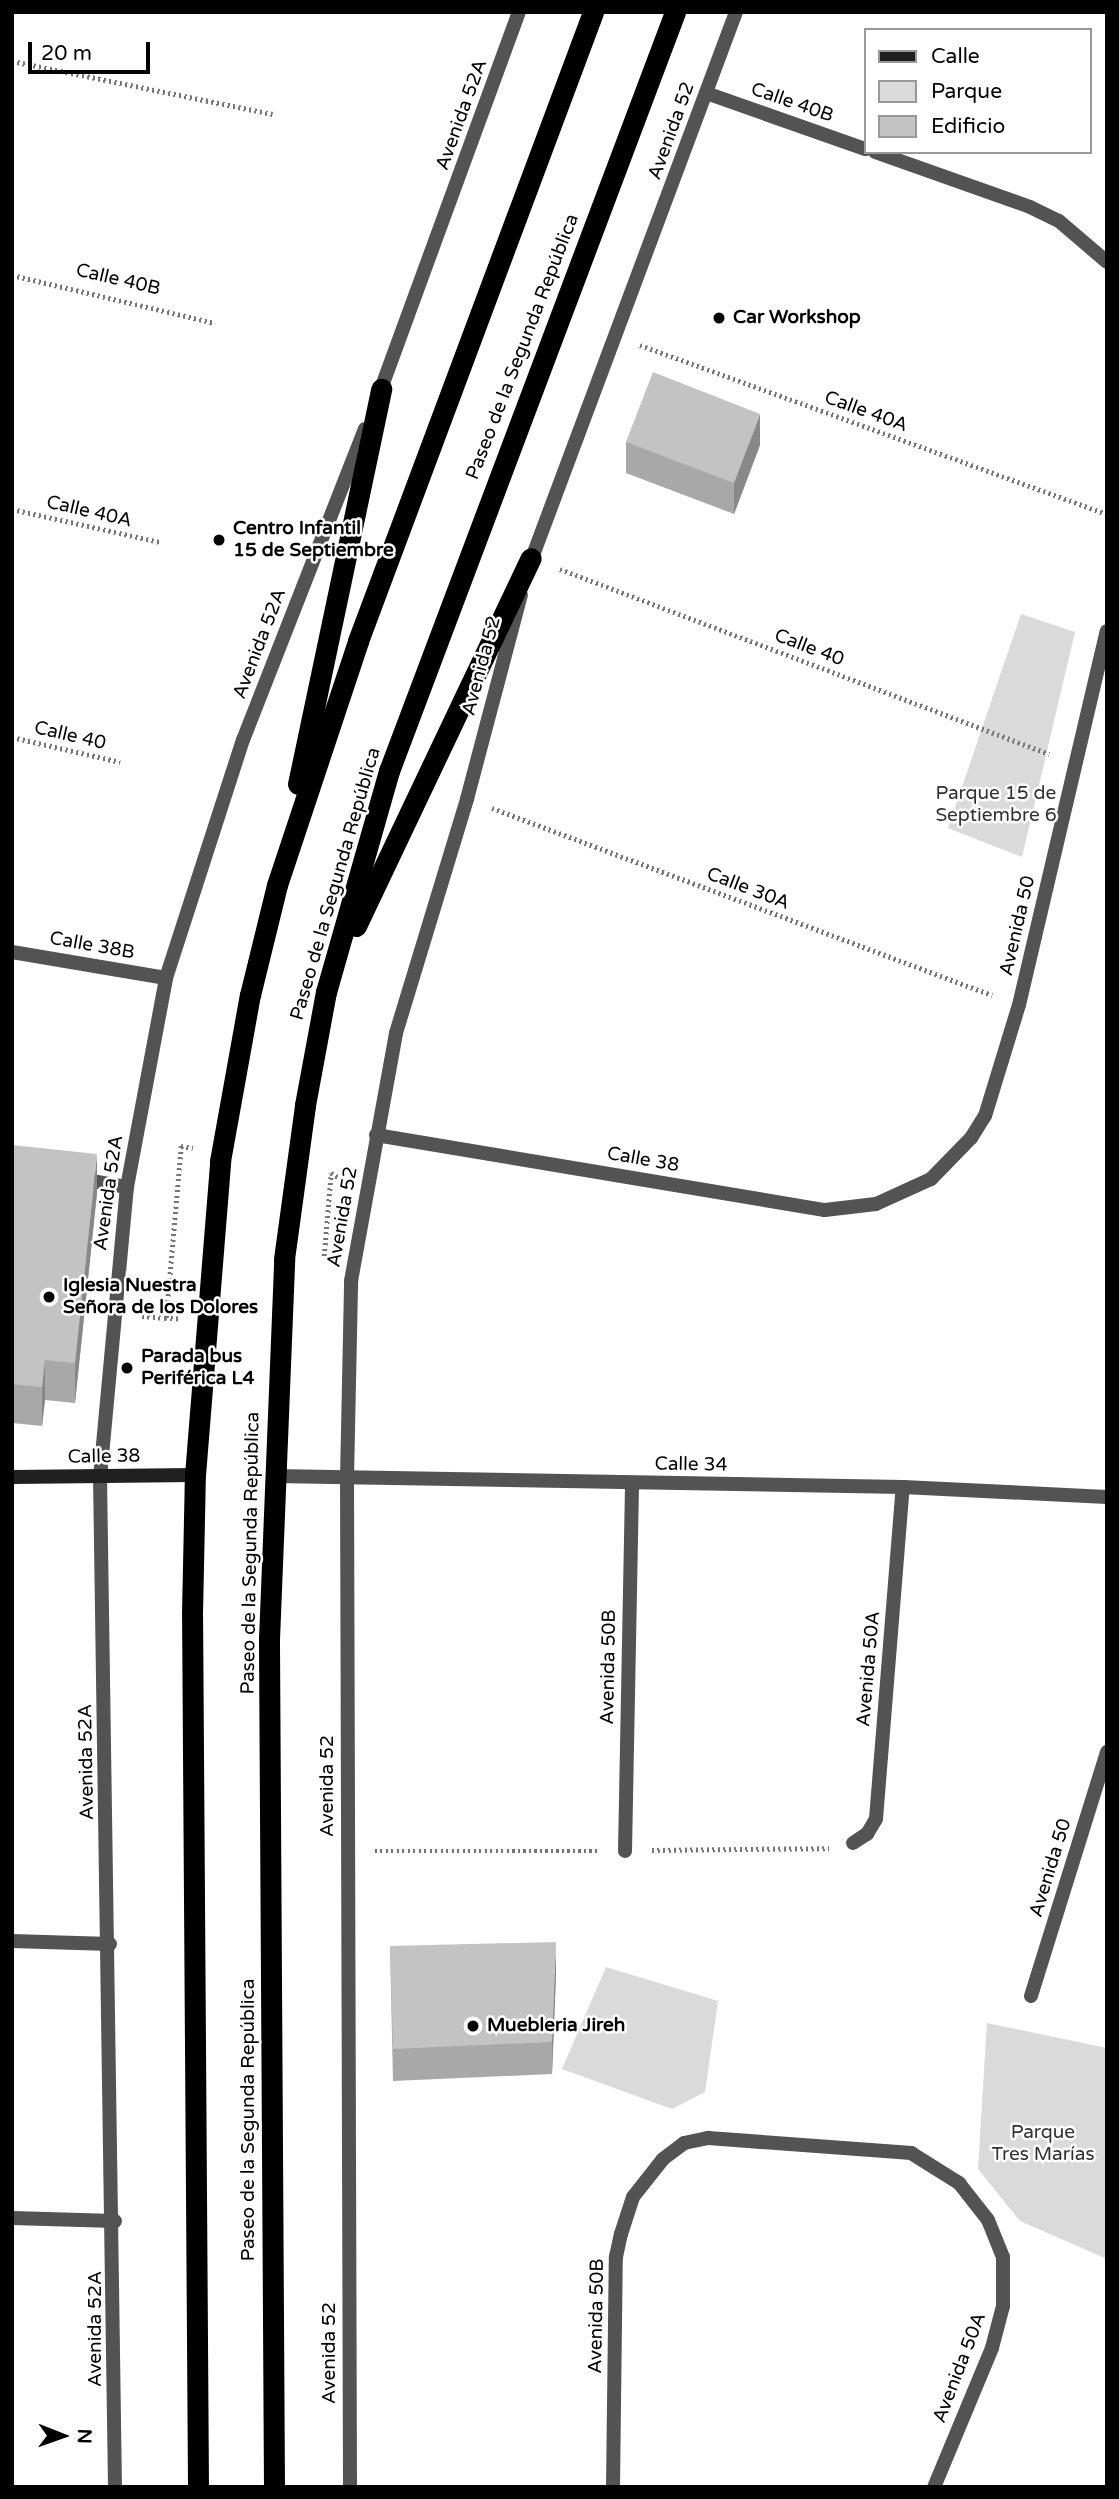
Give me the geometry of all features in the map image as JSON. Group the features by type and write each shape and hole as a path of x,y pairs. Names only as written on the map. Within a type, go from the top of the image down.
{"highway":[{"path":"277,885 362,628 593,12"},
{"name":"Paseo de la Segunda República","path":"274,2487 269,1639 274,1476 284,1259 326,992 389,771 440,627 676,12"},
{"path":"198,2487 195,1475 220,1161 250,995 277,885 381,389"},
{"path":"326,992 450,721 531,558"}],"street":[{"name":"Avenida 52A","path":"115,2487 115,2221 100,1476 127,1187 166,978 243,740 381,389 519,12"},
{"name":"Avenida 52","path":"350,2487 346,1478 351,1281 396,1033 467,799 531,558 617,337 736,12"},
{"name":"Calle 40B","path":"706,93 864,149"},
{"path":"881,154 1039,211 1085,240 1107,262"},
{"name":"Avenida 50","path":"903,1195 931,1179 971,1138 985,1115 1019,1005 1107,631"},
{"name":"Calle 38B","path":"12,952 166,978"},
{"name":"Calle 38","path":"376,1135 825,1210 876,1204 903,1195"},
{"path":"63,1177 127,1187"},
{"name":"Calle 38","path":"12,1477 195,1475"},
{"name":"Calle 34","path":"274,1476 903,1487 1107,1497"},
{"name":"Avenida 50B","path":"625,1851 632,1483"},
{"name":"Avenida 50A","path":"853,1843 867,1834 876,1819 903,1487"},
{"name":"Avenida 50","path":"1031,1996 1107,1752"},
{"path":"12,1941 110,1944"},
{"name":"Avenida 50A","path":"663,2159 684,2143 708,2138 911,2154 959,2183 988,2220 1003,2257 1003,2306 992,2348 934,2487"},
{"name":"Avenida 50B","path":"613,2487 616,2257 633,2197 663,2159"},
{"path":"12,2218 115,2221"}],"path":[{"path":"12,61 273,114"},
{"name":"Calle 40B","path":"12,275 215,323"},
{"name":"Calle 40A","path":"617,337 1107,514"},
{"name":"Calle 40A","path":"12,509 160,542"},
{"name":"Calle 40","path":"531,558 1076,764"},
{"name":"Calle 40","path":"12,737 120,762"},
{"name":"Calle 30A","path":"467,799 1019,1005"},
{"path":"178,1319 166,1318 181,1146 193,1147 192,1160"}],"green space":[{"name":"Parque 15 de Septiembre 6","path":"1021,614 1075,632 1022,857 948,828"},
{"path":"606,1967 718,2001 705,2092 672,2109 562,2069"},
{"name":"Parque Tres Marías","path":"987,2023 1107,2048 1107,2259 1020,2221 978,2169"}],"building":[{"path":"653,372 760,414 734,483 626,442"},
{"name":"Iglesia Nuestra Señora de los Dolores","path":"12,1145 97,1154 75,1363 45,1360 42,1387 12,1384"},
{"name":"Muebleria Jireh","path":"556,1942 552,2042 393,2049 390,1946"}],"place":[{"name":"Car Workshop","path":"719,318"},
{"name":"Centro Infantil 15 de Septiembre","path":"219,540"},
{"name":"Iglesia Nuestra Señora de los Dolores","path":"49,1297"},
{"name":"Parada bus Periférica L4","path":"127,1368"},
{"name":"Muebleria Jireh","path":"473,2026"}]}
